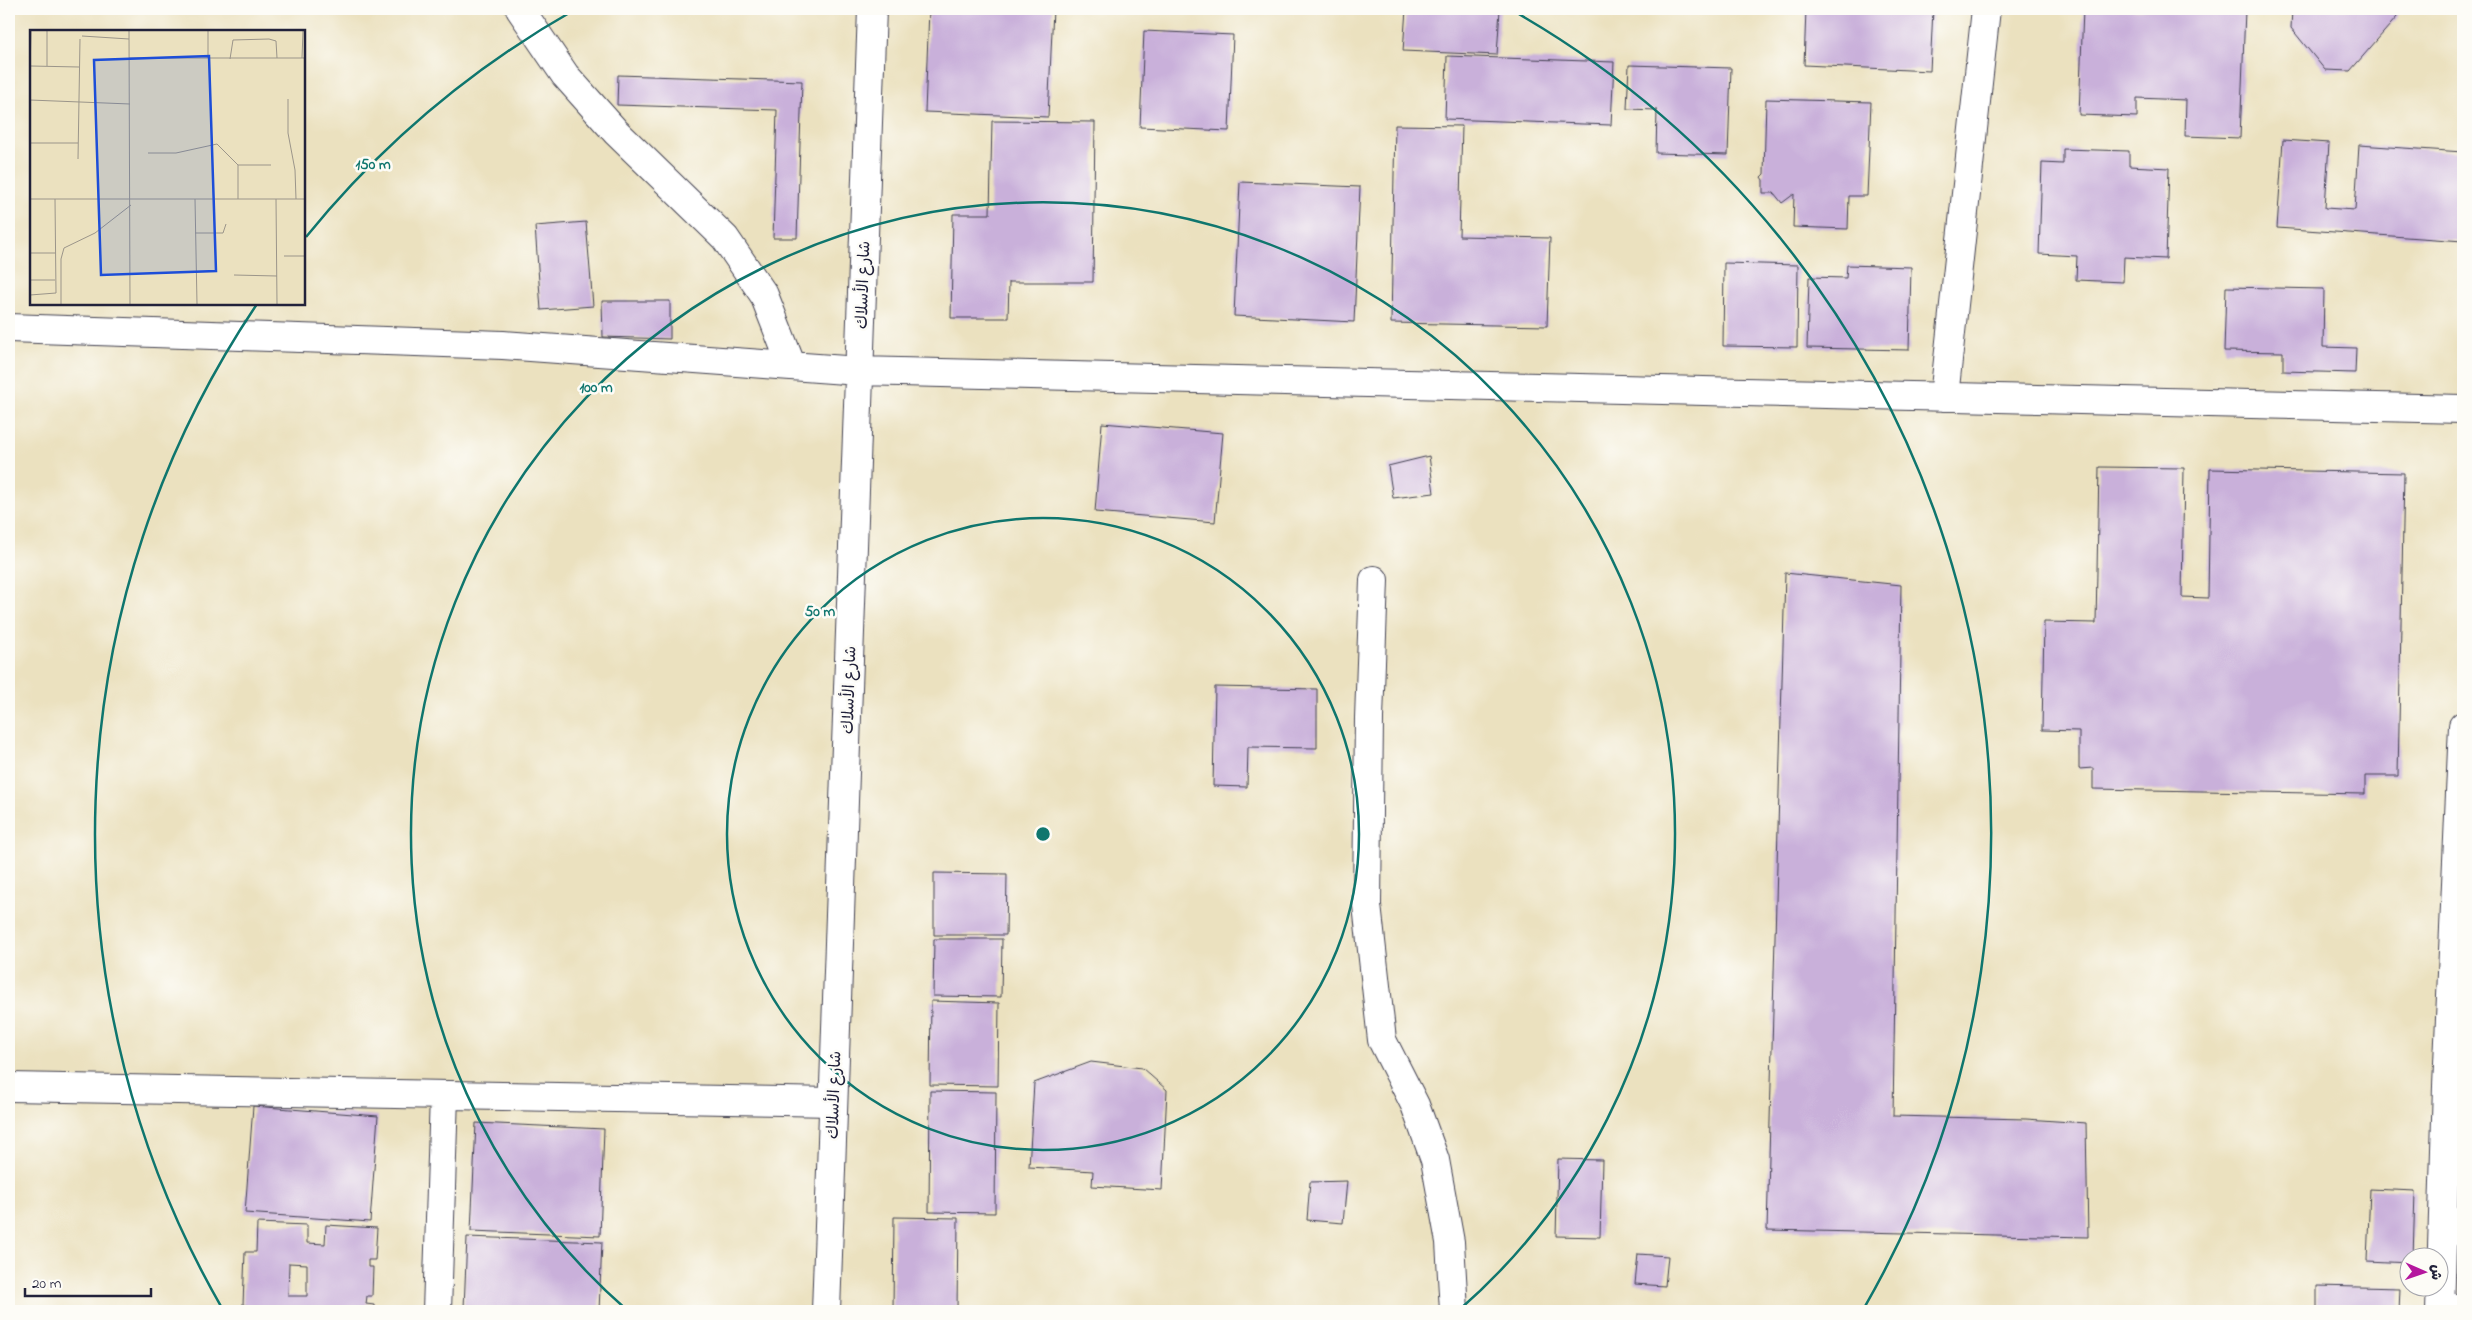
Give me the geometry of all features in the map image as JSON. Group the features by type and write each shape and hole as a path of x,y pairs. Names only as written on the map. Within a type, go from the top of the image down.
{"street":[{"path":"520,9 565,75 616,132 724,238 764,295 791,364"},
{"name":"شارع الأسلاك","path":"826,1311 872,9"},
{"path":"1944,397 1986,9"},
{"path":"9,328 503,344 791,364 859,371 2463,409"},
{"path":"1374,580 1369,718 1367,905 1382,1040 1415,1105 1435,1160 1450,1242 1454,1311"},
{"path":"2448,1309 2447,1096 2463,726"},
{"path":"9,1087 833,1102"},
{"path":"437,1311 444,1095"}],"building":[{"path":"929,9 1053,9 1048,117 925,112"},
{"path":"1406,9 1500,9 1497,55 1403,51"},
{"path":"1806,9 1933,9 1930,71 1804,65"},
{"path":"2083,9 2245,10 2240,138 2185,136 2186,100 2137,98 2137,117 2079,115"},
{"path":"2292,9 2398,9 2397,17 2350,71 2325,70 2291,28"},
{"path":"1144,31 1233,35 1229,131 1140,127"},
{"path":"1447,56 1614,62 1611,125 1445,119"},
{"path":"1629,65 1731,68 1728,155 1656,153 1657,110 1627,109"},
{"path":"618,75 802,81 797,238 773,238 777,110 617,105"},
{"path":"1766,99 1871,102 1867,196 1849,196 1848,229 1793,227 1794,194 1782,203 1774,193 1763,193 1763,180 1761,177 1764,174"},
{"path":"992,121 1095,122 1093,282 1009,282 1008,318 951,318 953,214 990,214"},
{"path":"1395,125 1462,126 1459,236 1550,238 1547,326 1391,323"},
{"path":"2283,140 2329,143 2325,208 2355,210 2359,145 2463,152 2463,241 2277,228"},
{"path":"2063,149 2129,151 2129,166 2169,168 2166,259 2124,257 2123,282 2076,280 2077,256 2039,254 2042,163 2063,164"},
{"path":"1240,182 1360,187 1354,322 1234,316"},
{"path":"586,222 593,306 541,310 535,226"},
{"path":"1724,263 1798,265 1797,347 1723,346"},
{"path":"1847,265 1911,267 1909,350 1807,348 1809,277 1846,278"},
{"path":"2226,287 2324,289 2323,347 2356,348 2355,373 2283,371 2283,352 2224,351"},
{"path":"602,301 670,301 670,339 603,337"},
{"path":"1102,423 1223,433 1215,522 1095,512"},
{"path":"1429,456 1434,493 1393,498 1388,466"},
{"path":"2099,467 2184,468 2182,597 2208,598 2210,469 2404,473 2398,776 2365,776 2365,794 2093,789 2093,768 2079,769 2079,731 2042,730 2044,622 2096,623"},
{"path":"1785,573 1901,585 1893,1116 2026,1119 2086,1123 2088,1237 1767,1230"},
{"path":"1215,687 1317,689 1317,748 1248,747 1247,787 1213,786"},
{"path":"934,873 1007,874 1006,935 934,935"},
{"path":"934,939 1002,939 1001,997 933,996"},
{"path":"931,1001 999,1003 998,1086 930,1085"},
{"path":"1091,1062 1142,1068 1167,1090 1162,1190 1092,1186 1093,1171 1029,1167 1034,1083"},
{"path":"930,1091 996,1092 995,1213 929,1212"},
{"path":"253,1106 378,1116 370,1222 245,1213"},
{"path":"476,1123 604,1129 600,1236 471,1231"},
{"path":"1558,1159 1602,1160 1600,1237 1556,1236"},
{"path":"1347,1181 1343,1223 1307,1220 1310,1182"},
{"path":"2370,1189 2415,1191 2413,1248 2400,1248 2400,1263 2367,1261"},
{"path":"894,1217 958,1218 957,1311 893,1311"},
{"path":"257,1223 307,1225 307,1243 325,1244 326,1225 377,1228 375,1260 368,1260 368,1267 373,1267 372,1296 367,1296 366,1304 374,1305 374,1311 254,1311 254,1306 243,1305 245,1252 256,1252","holes":["289,1263 307,1264 307,1296 288,1296"]},
{"path":"467,1237 602,1242 599,1311 503,1311 464,1308"},
{"path":"1638,1254 1668,1256 1665,1286 1635,1284"},
{"path":"2317,1286 2400,1288 2399,1311 2317,1311"}]}
